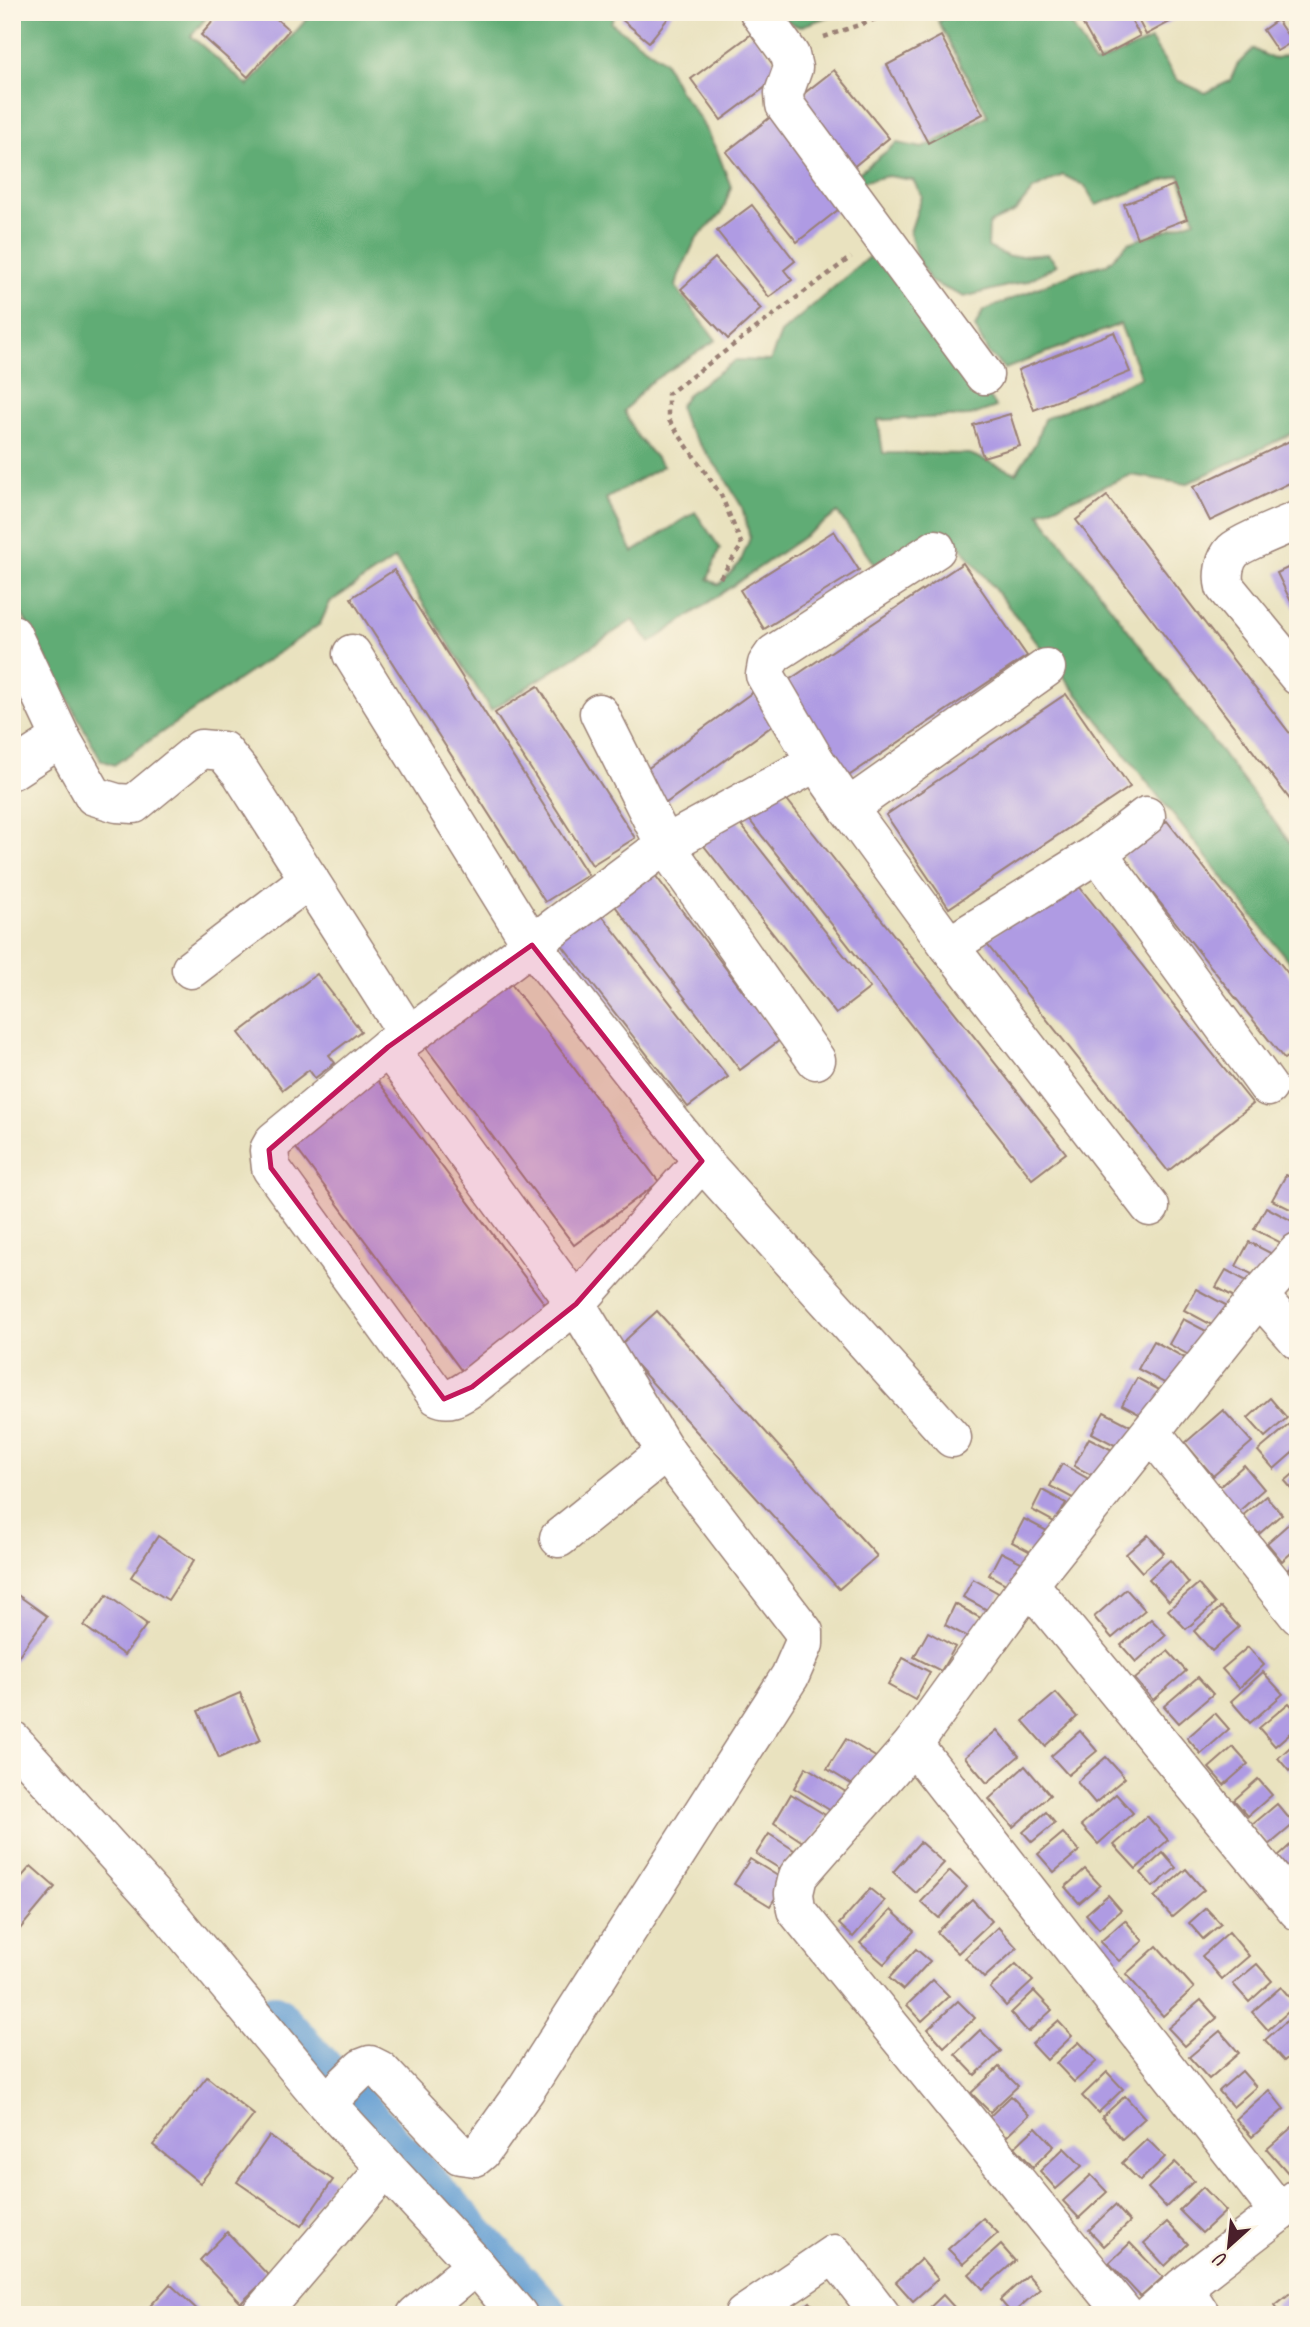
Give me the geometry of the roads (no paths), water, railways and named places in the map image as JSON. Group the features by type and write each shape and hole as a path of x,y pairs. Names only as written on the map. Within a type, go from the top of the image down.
{"street":[{"path":"759,12 786,50 793,68 784,93 785,105 984,375"},
{"path":"1298,520 1234,550 1225,567 1223,579 1225,587 1298,676"},
{"path":"936,549 774,654 767,664 765,675 816,762 848,808 949,946 1150,1207"},
{"path":"12,634 61,737 94,796 117,803 134,804 201,749 223,751 241,772 309,879 399,1042 576,1304 666,1452 804,1632 800,1656 776,1699 533,2077 481,2152 475,2157 460,2155 380,2070 370,2065 362,2068 330,2099"},
{"path":"352,654 532,944 702,1161 952,1438"},
{"path":"848,808 1046,668"},
{"path":"599,713 665,845 816,1060"},
{"path":"12,769 61,737"},
{"path":"702,1161 576,1304 472,1387 453,1398 444,1399 437,1396 271,1168 269,1150 274,1141 399,1042 665,845 816,762"},
{"path":"949,946 1098,852 1146,816"},
{"path":"1098,852 1268,1087"},
{"path":"191,969 309,879"},
{"path":"1125,2315 796,1910 794,1893 798,1876 913,1744 1029,1584 1259,1296 1298,1252"},
{"path":"1259,1296 1298,1340"},
{"path":"1151,1432 1298,1615"},
{"path":"559,1538 666,1452"},
{"path":"1029,1584 1298,1911"},
{"path":"12,1740 164,1908 330,2099 386,2168 476,2265 518,2315"},
{"path":"913,1744 1288,2205 1192,2301 1151,2315"},
{"path":"260,2315 386,2168"},
{"path":"744,2315 834,2254 881,2315"},
{"path":"416,2315 476,2265"}],"waterway":[{"path":"274,2015 548,2315"}]}
